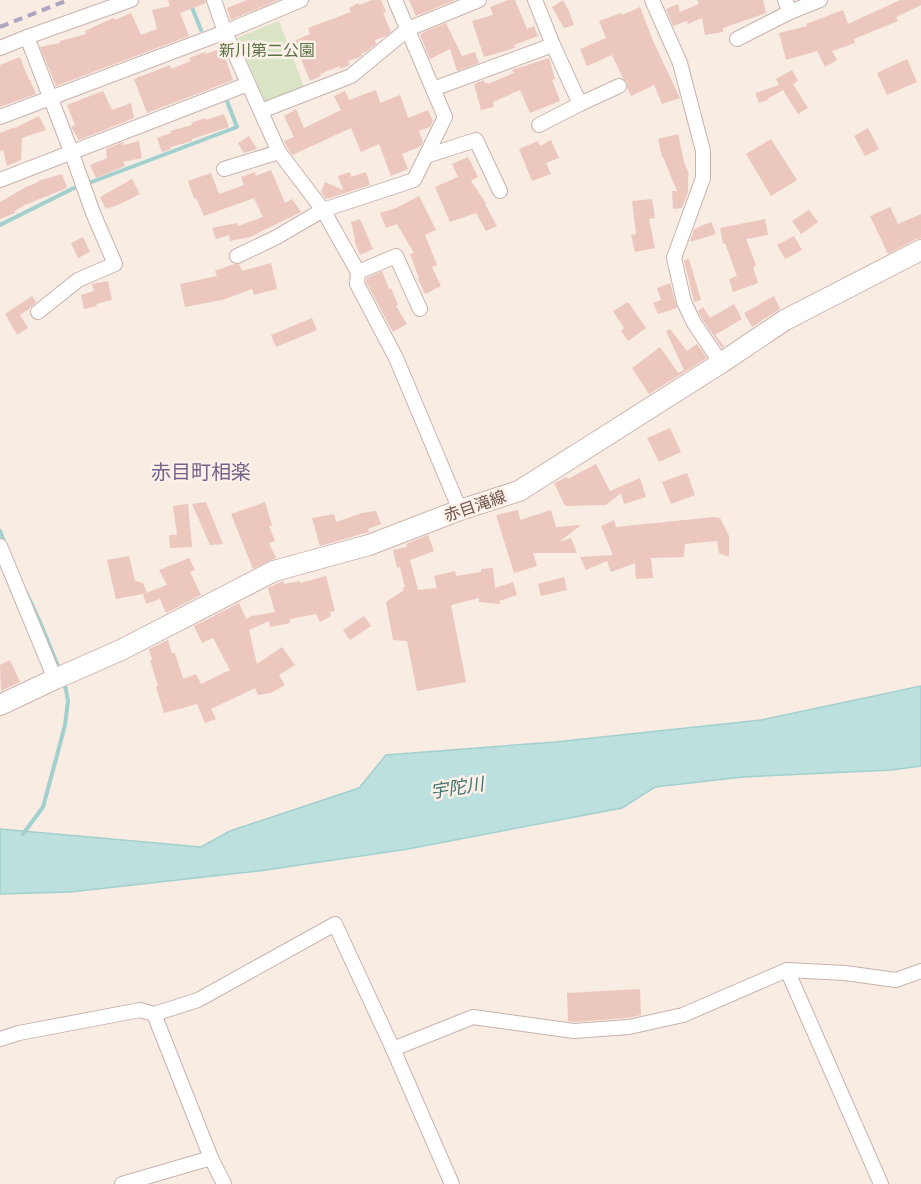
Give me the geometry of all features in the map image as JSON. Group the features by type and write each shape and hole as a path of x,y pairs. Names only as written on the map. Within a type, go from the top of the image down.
{"main road":[{"name":"赤目滝線","path":"0,705 121,650 274,571 369,545 459,510 519,491 785,320 921,250"}],"street":[{"path":"0,48 131,0"},
{"path":"214,0 225,32 279,152 323,210 358,272 357,284 396,358 459,510"},
{"path":"0,117 225,32 301,0"},
{"path":"237,256 275,238 323,210 414,180 445,117 395,0"},
{"path":"261,111 351,76 408,30 479,0"},
{"path":"535,0 580,104"},
{"path":"652,0 680,63 702,151 703,178 674,258 684,302 694,323 721,363"},
{"path":"737,39 787,6 820,0"},
{"path":"27,37 93,213 115,264 78,280 38,312"},
{"path":"433,89 553,45"},
{"path":"0,180 248,84"},
{"path":"539,125 619,86"},
{"path":"426,156 476,140 500,191"},
{"path":"224,170 279,152"},
{"path":"358,272 396,256 420,309"},
{"path":"0,546 61,676"},
{"path":"0,1039 20,1033 140,1010 154,1014 198,1000 335,924 452,1184"},
{"path":"393,1049 473,1017 574,1031 629,1027 683,1015 787,970 845,973 896,980 921,971"},
{"path":"787,970 881,1184"},
{"path":"154,1014 211,1158 224,1184"},
{"path":"122,1184 211,1158"}],"green space":[{"name":"新川第二公園","path":"279,21 304,87 266,103 237,38"}],"water":[{"name":"宇陀川","path":"921,686 921,766 892,770 743,777 655,787 622,808 408,849 259,871 70,892 0,894 0,829 201,847 230,831 359,788 386,755 555,742 761,720"}],"building":[{"path":"168,0 205,0 206,3 180,13 189,36 56,86 40,47 86,34 85,31 104,22 131,13 141,35 157,29 152,10 170,6"},
{"path":"247,0 278,0 231,20 227,8"},
{"path":"372,0 381,0 386,12 383,13 391,32 375,40 376,44 362,53 360,57 348,61 350,65 340,69 340,66 320,74 321,76 310,81 292,42 310,34 308,28 351,12 349,8 358,3 359,5"},
{"path":"409,0 455,0 416,16"},
{"path":"508,0 515,0 527,29 534,26 538,36 514,45 515,48 484,57 472,21 493,15 490,7"},
{"path":"563,0 574,25 564,28 552,7"},
{"path":"697,0 763,0 766,13 723,28 723,32 705,35 702,18 688,24 687,21 673,26 666,9 678,4 680,12 699,4"},
{"path":"900,0 921,0 921,5 896,17 898,21 854,39 855,43 832,51 837,60 825,67 817,51 786,60 779,33 807,26 806,24 843,10 848,24"},
{"path":"640,7 680,98 662,104 654,85 631,96 627,83 612,55 587,66 580,49 606,38 599,21"},
{"path":"446,23 462,56 475,52 479,63 457,71 450,49 430,59 420,35"},
{"path":"222,48 233,80 147,113 134,79 170,65 171,69 191,61 189,58"},
{"path":"20,57 36,94 0,107 0,65"},
{"path":"549,58 555,79 552,80 560,101 530,113 520,90 493,102 494,107 481,110 474,84 484,80 488,84 514,73 512,70"},
{"path":"907,59 917,82 887,95 877,73"},
{"path":"792,70 798,81 793,84 808,108 798,114 783,90 759,103 755,93 779,85 776,79"},
{"path":"376,90 380,103 400,95 408,118 428,110 433,121 430,127 419,131 423,142 421,146 402,154 408,169 391,176 379,144 361,152 351,128 292,155 284,141 294,137 284,116 296,109 304,128 341,110 334,96 345,91 349,100"},
{"path":"103,91 112,110 131,103 134,118 79,140 71,127 75,125 67,105"},
{"path":"224,114 229,127 162,152 157,138 171,133 170,131 192,125 191,123"},
{"path":"39,116 46,130 22,138 21,160 7,166 3,150 0,151 0,133"},
{"path":"868,128 879,149 865,156 854,136"},
{"path":"678,134 689,175 688,192 682,208 673,209 672,191 677,191 662,157 658,139"},
{"path":"249,136 257,149 244,153 238,143"},
{"path":"771,139 797,180 771,196 746,154"},
{"path":"551,140 559,158 546,163 551,174 532,181 519,149 538,141 540,146"},
{"path":"139,141 142,158 123,162 125,166 96,178 90,165 107,158 106,149 123,142 124,145"},
{"path":"468,157 478,177 471,181 486,203 497,226 486,231 476,213 450,222 435,187 458,177 452,164"},
{"path":"271,170 285,203 292,199 301,212 250,237 230,241 229,235 216,239 212,228 237,223 238,226 263,217 254,198 204,216 196,198 194,199 188,181 211,173 219,194 244,185 241,177 255,172 256,176"},
{"path":"350,172 351,177 366,172 370,185 326,199 321,192 325,182 343,190 338,176"},
{"path":"62,174 67,188 25,205 14,211 15,213 0,219 0,202 38,181"},
{"path":"132,179 140,194 106,209 100,197"},
{"path":"419,196 436,230 425,235 437,265 432,267 441,286 425,294 410,254 414,253 397,224 386,228 380,213 396,208"},
{"path":"652,199 655,218 649,219 655,248 635,252 631,235 636,234 632,201"},
{"path":"890,207 898,224 921,214 921,238 888,254 870,216"},
{"path":"809,210 818,222 801,234 792,221"},
{"path":"360,219 373,249 360,255 354,240 351,222"},
{"path":"765,219 768,235 746,239 756,265 753,267 758,283 733,292 729,279 737,276 725,243 723,244 720,228"},
{"path":"711,222 716,234 690,242 694,229"},
{"path":"794,236 802,250 785,259 777,245"},
{"path":"83,237 90,252 78,258 71,243"},
{"path":"689,259 701,300 694,302 684,260"},
{"path":"271,263 277,289 254,295 252,289 222,300 185,307 180,284 217,276 215,271 234,264 239,264 242,271"},
{"path":"382,271 398,305 396,306 407,324 393,332 366,282 367,278"},
{"path":"108,281 112,300 84,309 81,295 94,291 92,284"},
{"path":"670,283 677,308 658,314 653,303 661,300 657,288"},
{"path":"32,296 36,302 20,315 28,328 17,335 5,314"},
{"path":"774,296 780,309 752,327 744,313"},
{"path":"628,302 646,328 628,341 621,331 624,328 613,311"},
{"path":"734,304 742,319 715,335 724,346 722,348 698,311 703,307 710,318"},
{"path":"312,318 317,330 276,347 271,335"},
{"path":"670,329 687,351 697,344 707,358 649,394 632,368 660,347 678,373 684,370 666,331"},
{"path":"670,428 681,452 659,462 647,438"},
{"path":"596,464 610,491 640,478 646,497 624,504 621,493 606,505 565,506 554,483 567,477 568,479"},
{"path":"687,473 695,495 671,504 662,482"},
{"path":"206,502 223,544 210,545 192,504"},
{"path":"265,502 272,526 269,526 275,541 269,543 276,558 253,569 231,514"},
{"path":"188,504 192,547 170,548 169,535 177,535 173,506"},
{"path":"518,510 520,520 551,510 556,527 581,525 559,542 571,538 577,553 533,553 537,566 514,573 496,515"},
{"path":"376,511 381,524 368,529 369,532 320,546 312,518 334,514 336,522"},
{"path":"720,518 729,536 729,557 719,553 717,541 685,544 684,557 651,558 653,578 636,579 635,563 611,572 607,561 586,570 580,557 613,555 601,526 614,520 616,527"},
{"path":"428,535 434,551 410,560 418,590 437,588 434,576 455,571 456,576 493,568 495,588 513,582 517,595 499,601 500,604 479,602 479,598 451,605 466,682 417,691 407,641 393,640 386,602 405,587 393,550 407,547 406,544"},
{"path":"129,556 135,581 143,583 147,593 116,599 107,560"},
{"path":"189,558 195,570 190,572 201,595 166,613 160,599 146,604 143,594 167,585 159,570"},
{"path":"326,576 335,611 330,612 331,616 320,622 316,614 290,619 290,623 270,627 269,621 249,630 257,664 282,647 295,665 279,675 285,685 271,693 258,695 255,688 211,709 216,719 205,723 197,704 164,713 156,687 158,686 149,649 168,640 172,653 175,653 183,679 196,674 201,684 230,670 213,638 202,643 194,626 239,603 246,619 275,612 268,588 283,581 284,584 300,581 300,583"},
{"path":"564,577 567,590 541,596 538,584"},
{"path":"364,616 371,626 350,640 343,630"},
{"path":"10,660 20,682 1,691 0,665"},
{"path":"640,989 641,1015 628,1018 568,1021 567,993"}],"waterway":[{"path":"189,0 201,30"},
{"path":"89,183 237,127 225,96"},
{"path":"0,225 74,188"},
{"path":"0,531 5,544"},
{"path":"26,592 60,671"},
{"path":"23,834 43,807 56,759 65,725 68,701 64,680"}],"railway":[{"path":"0,27 68,0"}],"district":[{"name":"赤目町相楽","path":"201,472"}]}
